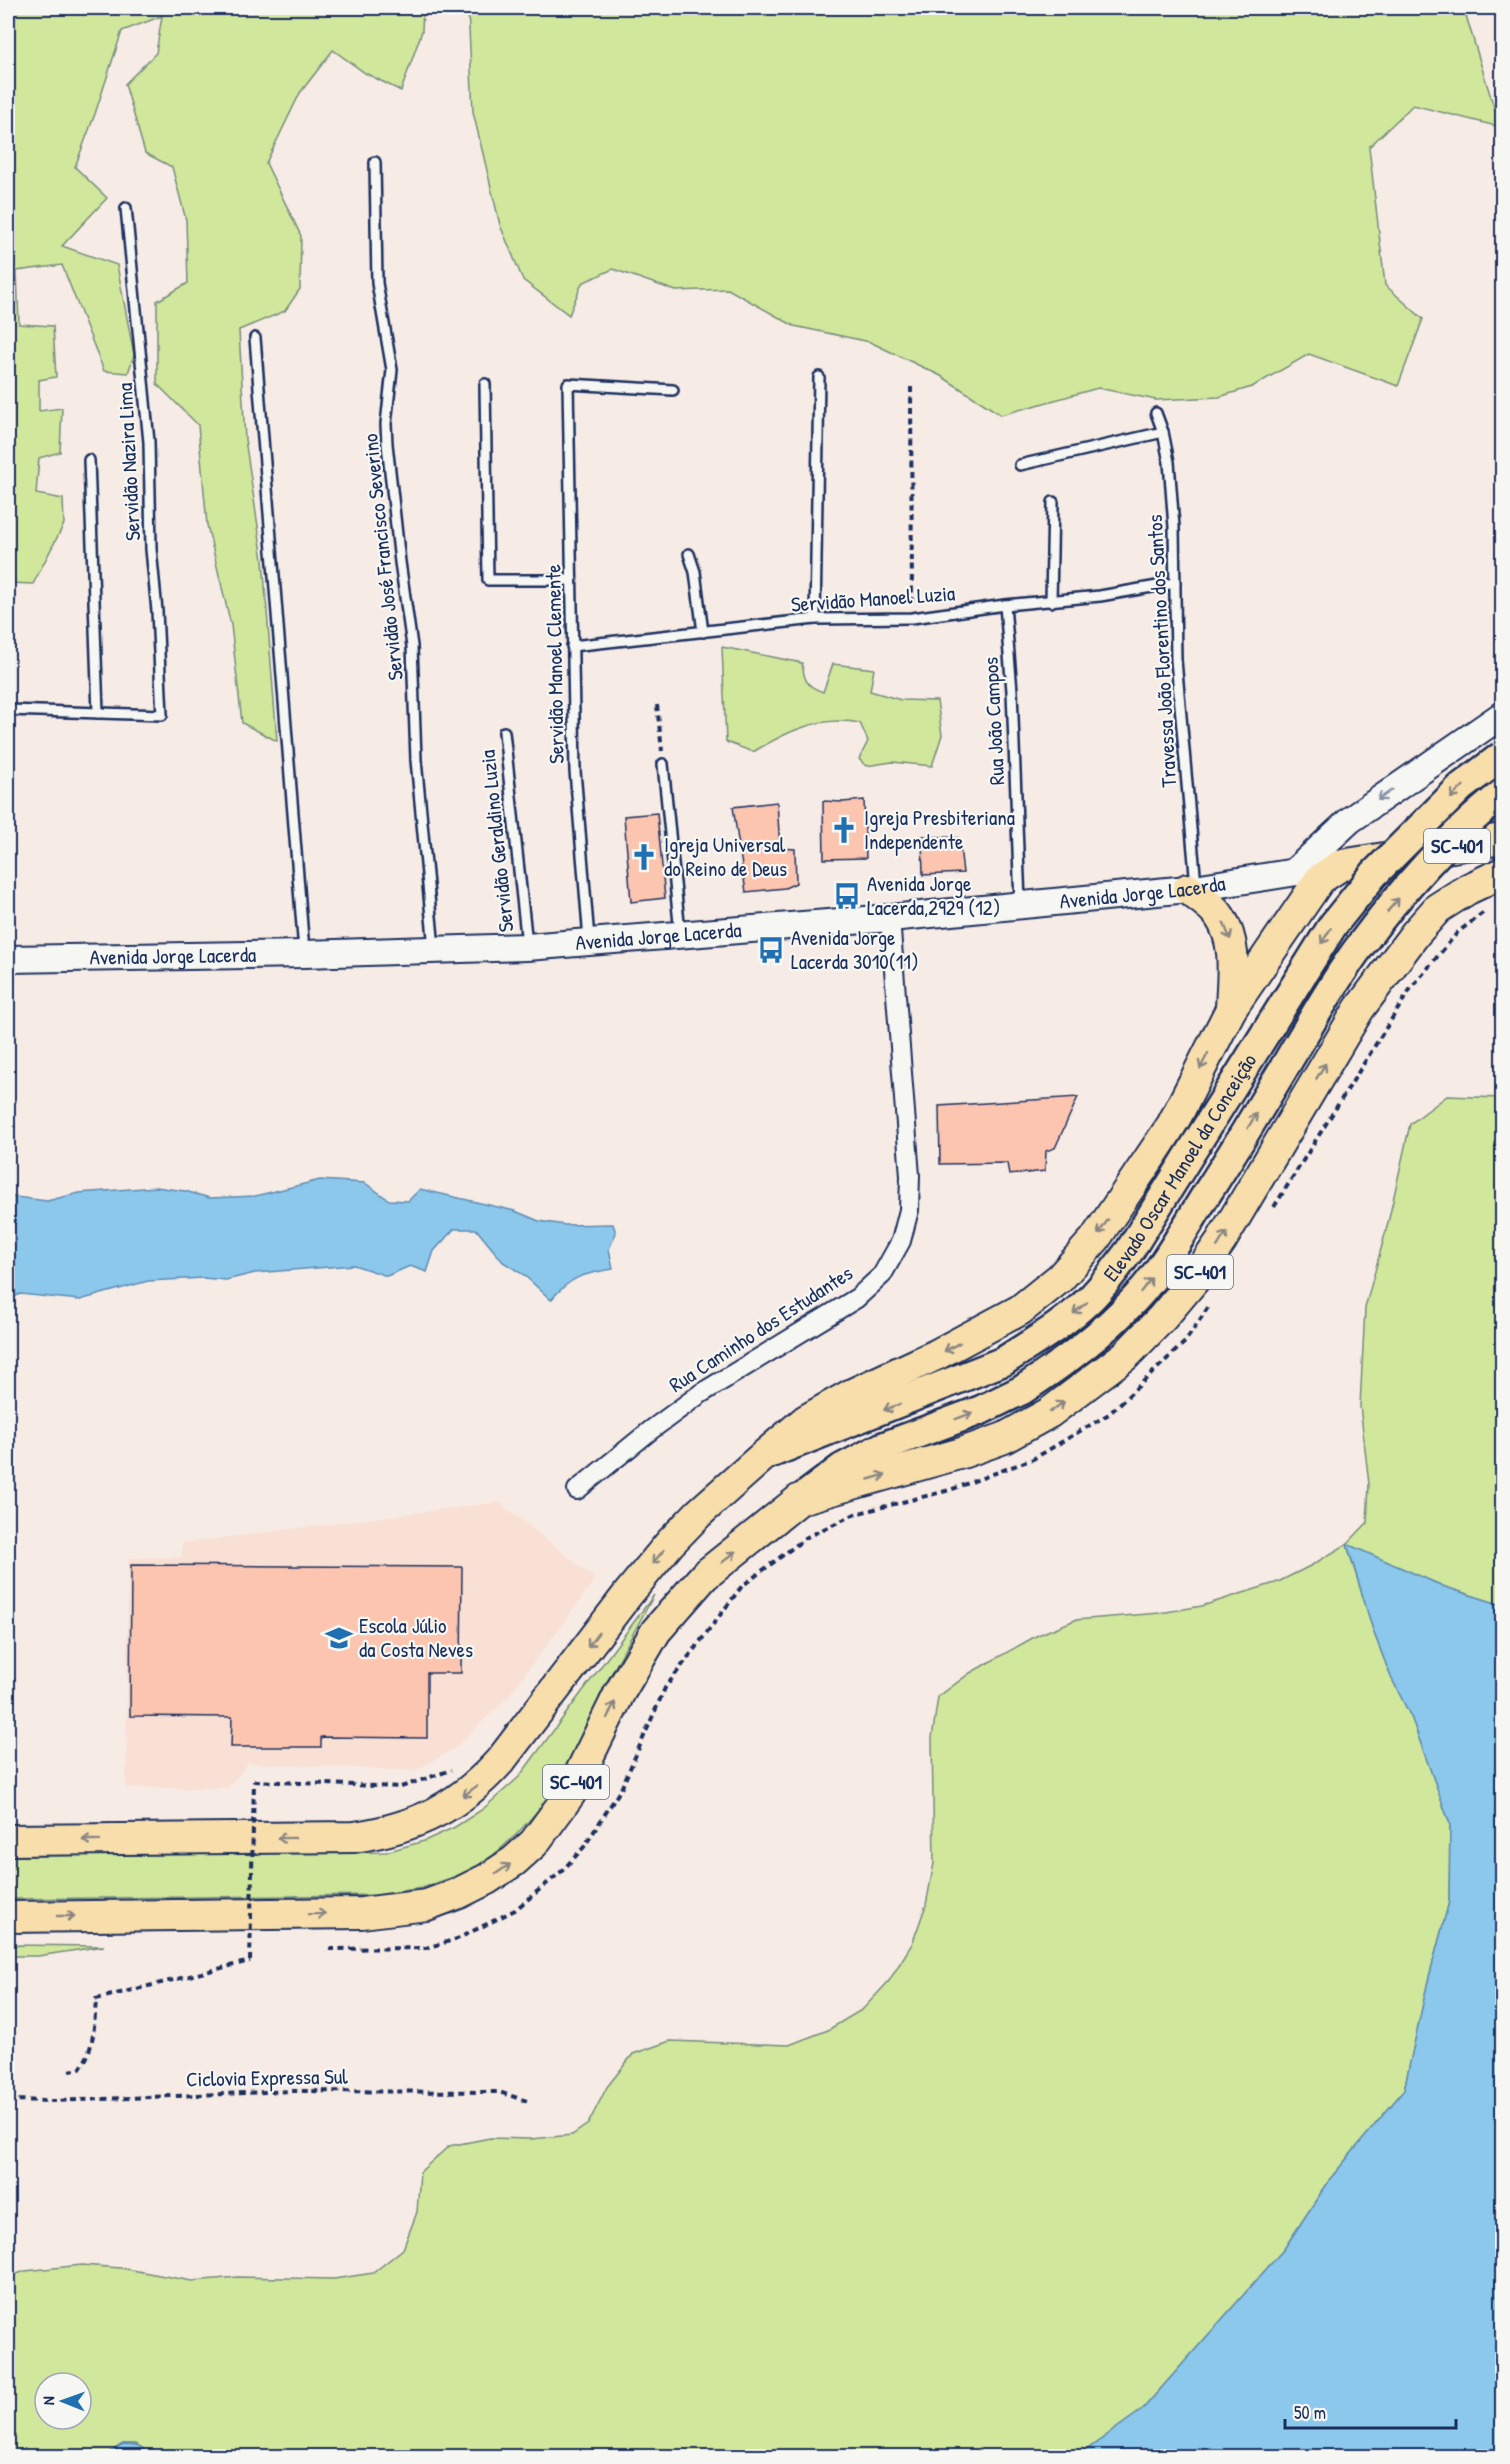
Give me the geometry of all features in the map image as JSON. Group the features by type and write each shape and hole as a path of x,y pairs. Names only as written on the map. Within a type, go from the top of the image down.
{"highway":[{"name":"SC-401","path":"8,1840 354,1837 382,1833 411,1825 438,1813 481,1782 501,1760 670,1543 699,1513 760,1458 806,1420 852,1394 936,1355 1020,1310 1060,1278 1095,1239 1172,1125 1231,1009 1320,879 1341,865 1503,839"},
{"name":"SC-401","path":"8,1917 362,1913 427,1905 487,1879 514,1861 534,1843 570,1794 620,1692 656,1631 704,1576 800,1499 1005,1438 1049,1413 1126,1355 1188,1288 1221,1241 1359,1009 1438,908 1479,899 1503,873"},
{"path":"1192,888 1219,915 1230,935 1233,958 1231,1009"}],"main road":[{"path":"1294,872 1350,820 1503,715"},
{"name":"Elevado Oscar Manoel da Conceição","path":"760,1458 1004,1361 1059,1325 1089,1300 1130,1250 1333,925 1374,874 1461,787 1503,756"},
{"name":"Elevado Oscar Manoel da Conceição","path":"800,1499 842,1468 882,1446 981,1410 1022,1390 1069,1359 1108,1326 1137,1297 1156,1272 1228,1160 1325,998 1359,946 1406,890 1472,818 1503,794"},
{"name":"Avenida Jorge Lacerda","path":"8,959 304,954 527,947 1020,906 1192,888 1341,865"}],"street":[{"name":"Rua Caminho dos Estudantes","path":"577,1490 700,1394 857,1299 882,1275 901,1241 909,1210 910,1176 890,918"}],"lane":[{"name":"Servidão José Francisco Severino","path":"375,162 377,283 392,370 386,424 387,444 412,646 416,760 434,950"},
{"name":"Servidão Nazira Lima","path":"98,712 162,715 157,611 151,549 149,442 126,208"},
{"path":"255,338 304,954"},
{"path":"815,619 819,377"},
{"path":"485,384 488,580 571,580"},
{"name":"Servidão Manoel Clemente","path":"589,942 578,826 572,646 568,384 673,390"},
{"name":"Travessa João Florentino dos Santos","path":"1156,413 1163,432 1169,462 1174,527 1176,660 1192,888"},
{"path":"1020,465 1163,432"},
{"path":"8,710 98,712 89,460"},
{"path":"1051,602 1053,502"},
{"path":"689,554 695,572 704,632"},
{"name":"Servidão Manoel Luzia","path":"572,646 815,619 912,618 1005,605 1100,596 1175,583"},
{"name":"Rua João Campos","path":"1005,605 1012,691 1020,906"},
{"name":"Servidão Geraldino Luzia","path":"504,732 527,947"},
{"path":"663,764 681,935"}],"path":[{"path":"912,387 912,618"},
{"path":"657,705 663,764"},
{"path":"1270,1214 1412,988 1458,932 1479,899"},
{"path":"329,1949 426,1948 457,1939 515,1910 562,1871 584,1848 621,1789 665,1688 742,1586 807,1537 855,1514 950,1490 1033,1459 1109,1414 1185,1342 1211,1303"},
{"path":"69,2071 80,2069 88,2059 93,2039 96,1999 250,1961 254,1781 401,1787 454,1769"},
{"name":"Ciclovia Expressa Sul","path":"8,2100 56,2101 292,2091 499,2092 527,2101"}],"shaded area":[{"name":"Escola Júlio da Costa Neves","path":"499,1502 596,1579 507,1698 455,1748 416,1771 248,1763 228,1788 126,1788 128,1558 182,1557 182,1543"}],"green space":[{"path":"8,8 423,8 422,31 401,91 365,73 333,50 300,93 266,163 301,236 300,289 285,311 239,330 245,439 263,560 277,741 242,723 231,625 207,525 198,425 157,384 157,301 188,283 186,220 172,167 145,153 125,84 156,53 162,16 122,31 75,167 107,198 62,246 117,265 134,355 128,373 104,371 62,265 17,271 19,324 53,326 56,377 39,380 39,411 62,408 60,452 39,458 36,494 63,499 64,524 33,584 8,583"},
{"path":"468,8 1464,9 1500,127 1413,105 1369,147 1385,285 1423,319 1398,386 1309,354 1252,387 1219,397 1156,400 1098,388 1001,415 941,376 870,342 794,326 728,289 676,291 613,269 582,283 569,315 523,280 500,225 473,112"},
{"path":"722,647 802,663 807,682 823,692 833,664 874,669 870,691 901,700 937,701 942,735 932,766 892,762 866,766 859,759 868,741 860,723 845,721 817,723 804,727 753,752 726,742"},
{"path":"1447,1096 1502,1098 1502,1605 1445,1587 1347,1545 1374,1633 1391,1677 1412,1719 1450,1824 1449,1902 1428,1981 1404,2090 1330,2179 1284,2249 1142,2410 1078,2456 150,2456 136,2444 123,2444 103,2456 8,2456 8,2277 25,2271 82,2265 121,2268 192,2281 238,2277 334,2279 373,2273 403,2249 417,2212 420,2172 449,2146 490,2138 531,2139 572,2135 588,2124 607,2087 633,2054 670,2041 789,2045 828,2030 863,2009 889,1981 912,1944 926,1905 934,1863 932,1738 938,1697 970,1673 1038,1635 1075,1620 1160,1613 1202,1606 1278,1582 1347,1544 1367,1523 1369,1484 1360,1406 1365,1308 1388,1223 1410,1124"},
{"path":"654,1595 603,1689 573,1761 549,1798 517,1834 479,1868 422,1888 375,1895 8,1899 8,1856 386,1852 424,1841 455,1827 483,1809 519,1777"},
{"path":"8,1945 104,1946 38,1956 8,1956"}],"water":[{"path":"320,1180 365,1183 389,1200 408,1201 420,1189 515,1211 539,1221 565,1225 613,1224 616,1233 609,1249 613,1269 578,1277 551,1300 524,1275 503,1262 476,1229 454,1229 434,1251 427,1272 410,1266 387,1276 354,1265 255,1273 226,1280 203,1278 148,1281 80,1300 20,1294 8,1300 8,1196 47,1201 79,1193 156,1187 185,1191 210,1198 255,1196"},
{"path":"1347,1544 1445,1587 1502,1605 1502,2456 1078,2456 1142,2410 1284,2249 1330,2179 1404,2090 1428,1981 1449,1902 1450,1824 1412,1719 1391,1677 1374,1633"},
{"path":"123,2444 138,2446 150,2456 103,2456"}],"building":[{"name":"Igreja Presbiteriana Independente","path":"864,800 866,858 824,859 823,801"},
{"path":"777,802 780,848 795,849 796,883 785,888 746,892 733,807"},
{"name":"Igreja Universal do Reino de Deus","path":"657,813 665,898 631,902 624,816"},
{"path":"922,836 959,838 963,873 923,875"},
{"path":"1078,1097 1055,1148 1046,1151 1045,1171 1009,1175 1007,1163 940,1164 939,1106"},
{"path":"131,1565 462,1567 461,1673 427,1673 427,1738 321,1737 321,1747 231,1747 232,1717 130,1716"}],"place":[{"name":"Igreja Presbiteriana Independente","path":"844,830"},
{"name":"Igreja Universal do Reino de Deus","path":"644,857"},
{"name":"Avenida Jorge Lacerda,2929 (12)","path":"847,896"},
{"name":"Avenida Jorge Lacerda 3010(11)","path":"771,950"},
{"name":"Escola Júlio da Costa Neves","path":"339,1638"}]}
